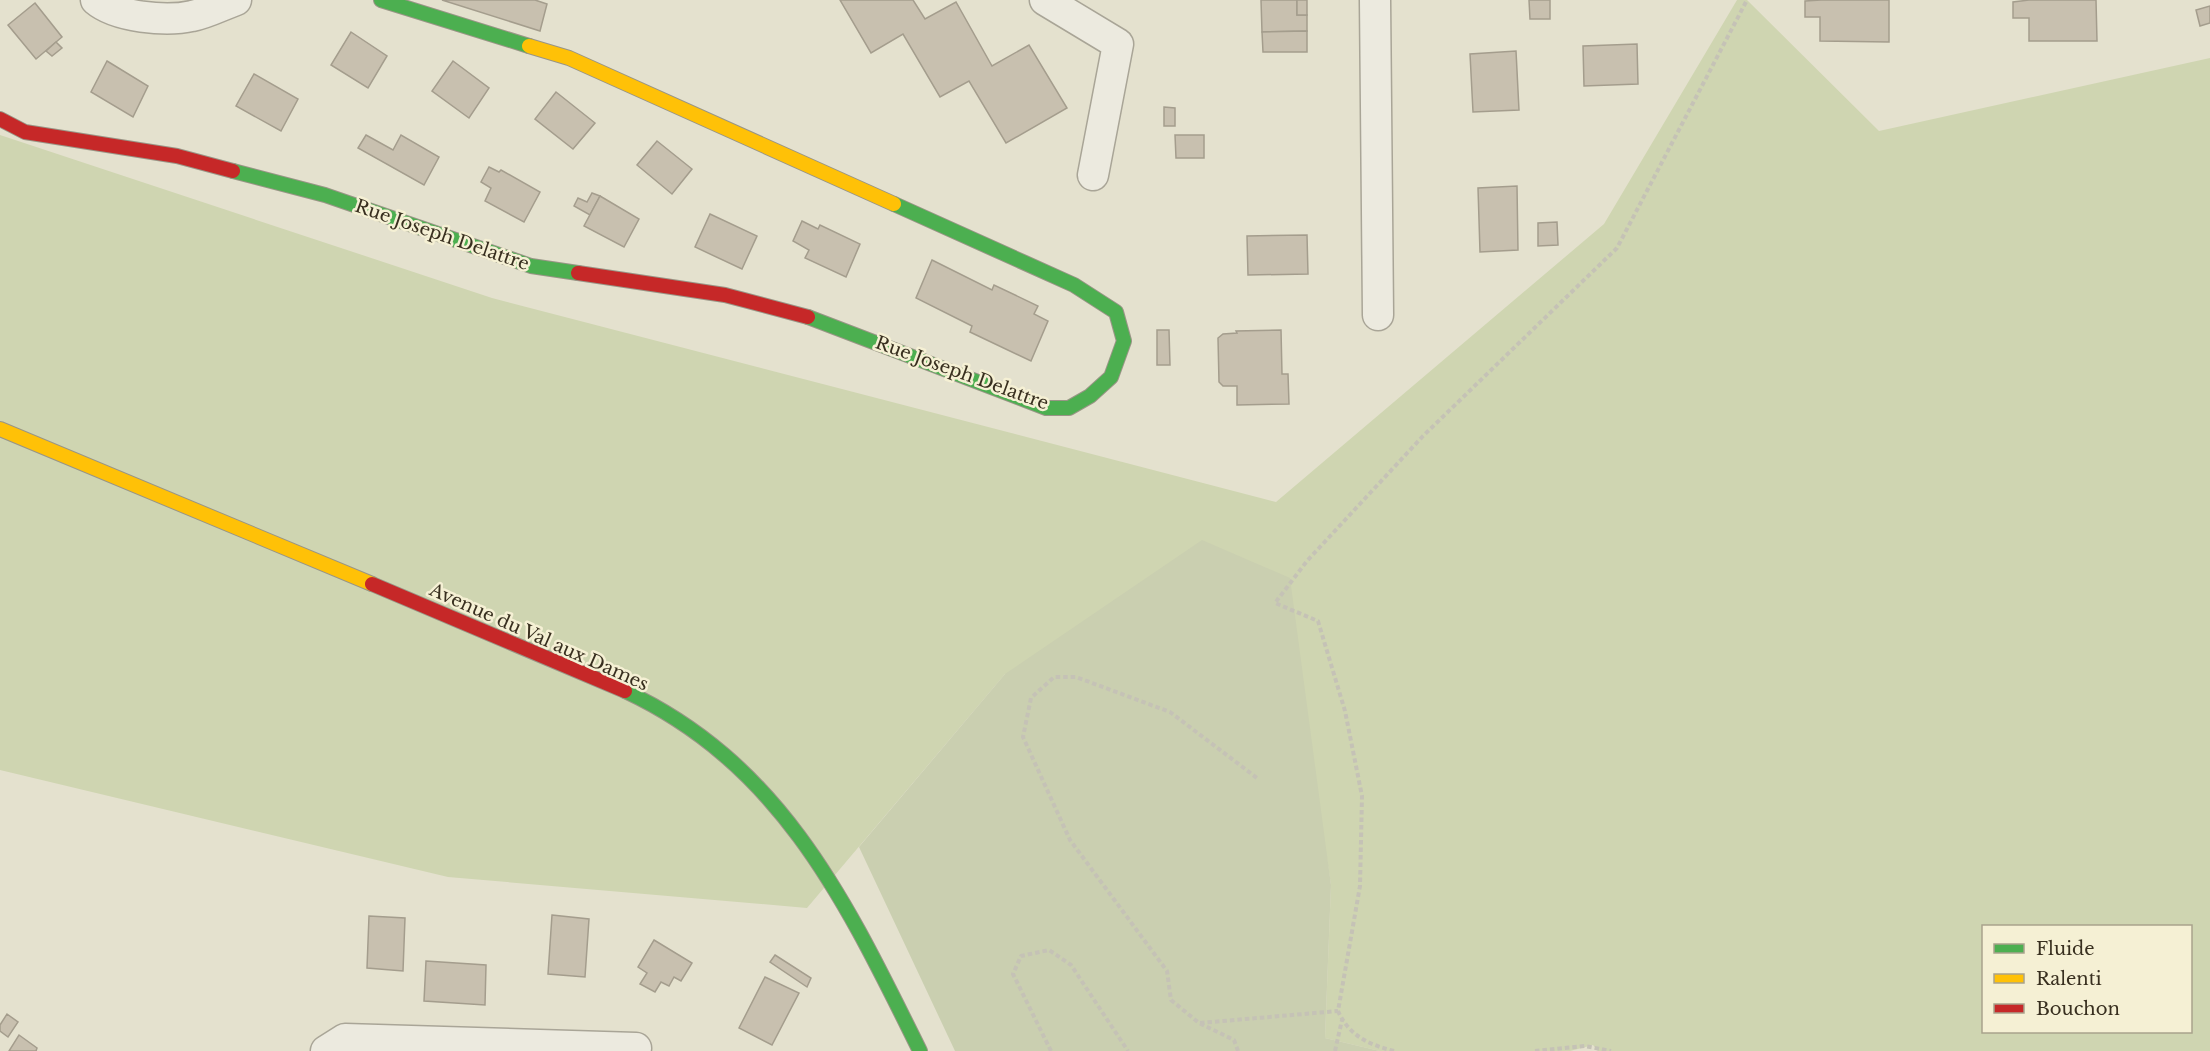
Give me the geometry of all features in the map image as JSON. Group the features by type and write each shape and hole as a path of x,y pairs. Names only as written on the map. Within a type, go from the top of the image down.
{"street":[{"path":"96,0 104,7 146,18 191,16 236,0"},
{"name":"Rue Joseph Delattre","path":"0,119 25,132 177,156 325,195 531,266 725,295 813,318 1046,408 1069,408 1090,396 1111,377 1124,341 1116,312 1074,285 569,58 381,0"},
{"path":"1045,0 1118,44 1094,175"},
{"path":"1375,0 1378,315"},
{"name":"Avenue du Val aux Dames","path":"0,429 623,690 676,718 727,759 764,794 801,836 837,889 920,1051"},
{"path":"326,1051 345,1039 636,1048"}],"path":[{"path":"1394,1051 1359,1038 1342,1020 1338,1011 1360,886 1362,795 1345,711 1318,621 1275,603 1307,561 1423,436 1617,248 1747,0"},
{"path":"1238,1051 1234,1040 1199,1023 1171,1000 1167,971 1070,840 1023,737 1031,698 1054,677 1076,677 1170,712 1257,778"},
{"path":"1051,1051 1013,974 1021,956 1048,950 1071,965 1128,1051"},
{"path":"1199,1023 1338,1011"},
{"path":"1335,1051 1342,1020"},
{"path":"1535,1051 1585,1046 1611,1051"}],"green space":[{"path":"1737,0 1747,0 1879,131 2210,58 2210,1051 1598,1051 1593,1045 1570,1051 1380,1051 1325,1038 1331,885 1319,808 1005,674 807,908 448,877 0,770 0,135 492,298 1276,502 1604,224"},
{"path":"1202,540 1290,578 1331,885 1325,1038 1380,1051 955,1051 859,847 1005,674"}],"building":[{"path":"442,0 535,0 547,4 540,31"},
{"path":"840,0 913,0 925,19 956,2 992,66 1029,45 1067,108 1006,143 969,81 940,97 903,34 871,53"},
{"path":"1261,0 1297,0 1297,15 1307,15 1307,31 1262,32"},
{"path":"1297,0 1307,0 1307,15 1297,15"},
{"path":"1529,0 1550,0 1550,19 1530,19"},
{"path":"1889,0 1889,42 1820,41 1820,17 1805,17 1805,1"},
{"path":"2096,0 2097,41 2029,41 2029,18 2013,18 2013,2"},
{"path":"35,3 62,37 36,59 8,25"},
{"path":"2210,6 2210,23 2200,26 2196,10"},
{"path":"1307,31 1307,52 1263,52 1262,32"},
{"path":"351,32 387,56 368,88 331,65"},
{"path":"56,42 62,48 52,56 46,51"},
{"path":"1637,44 1638,84 1584,86 1583,46"},
{"path":"1516,51 1519,110 1473,112 1470,54"},
{"path":"107,61 148,86 133,117 91,92"},
{"path":"453,61 489,88 469,118 432,91"},
{"path":"254,74 298,99 281,131 236,106"},
{"path":"556,92 595,123 573,149 535,119"},
{"path":"1164,107 1175,108 1175,126 1164,126"},
{"path":"366,135 393,150 401,135 439,157 424,185 358,148"},
{"path":"1175,135 1204,135 1204,158 1176,158"},
{"path":"657,141 692,169 672,194 637,165"},
{"path":"489,167 499,172 501,170 540,192 524,222 485,201 491,188 481,182"},
{"path":"1517,186 1518,250 1480,252 1478,188"},
{"path":"592,193 600,196 590,215 574,206 578,198 587,202"},
{"path":"600,196 639,219 624,247 584,226"},
{"path":"710,214 757,236 742,269 695,247"},
{"path":"802,221 818,229 820,225 860,244 846,277 805,258 809,250 793,241"},
{"path":"1557,222 1558,245 1538,246 1538,223"},
{"path":"1307,235 1308,274 1248,275 1247,236"},
{"path":"932,260 992,290 994,285 1038,306 1034,314 1048,321 1031,361 970,332 972,326 916,298"},
{"path":"1157,330 1169,330 1170,365 1157,365"},
{"path":"1281,330 1282,374 1288,374 1289,404 1237,405 1237,386 1223,386 1219,382 1218,338 1223,334 1237,333 1236,331"},
{"path":"552,915 589,919 585,977 548,974"},
{"path":"369,916 405,918 403,971 367,968"},
{"path":"654,940 692,963 681,981 674,977 669,986 661,982 655,992 640,984 647,973 638,967"},
{"path":"775,955 811,978 807,987 770,962"},
{"path":"426,961 486,965 485,1005 424,1001"},
{"path":"765,977 799,993 772,1045 739,1028"},
{"path":"7,1014 18,1022 8,1037 0,1031 0,1025"},
{"path":"19,1035 37,1048 36,1051 9,1051"}],"traffic: fast":[{"path":"381,0 529,46"},
{"path":"233,171 325,195 531,266 578,273"},
{"path":"808,317 1046,408 1069,408 1090,396 1111,377 1124,341 1116,312 1074,285 894,204"},
{"path":"625,691 680,722 727,758 769,799 804,844 836,892 865,943 920,1051"}],"traffic: slow":[{"path":"529,46 569,58 894,204"},
{"path":"0,429 372,584"}],"traffic: jam":[{"path":"0,119 25,132 177,156 233,171"},
{"path":"578,273 725,295 808,317"},
{"path":"372,584 625,691"}]}
